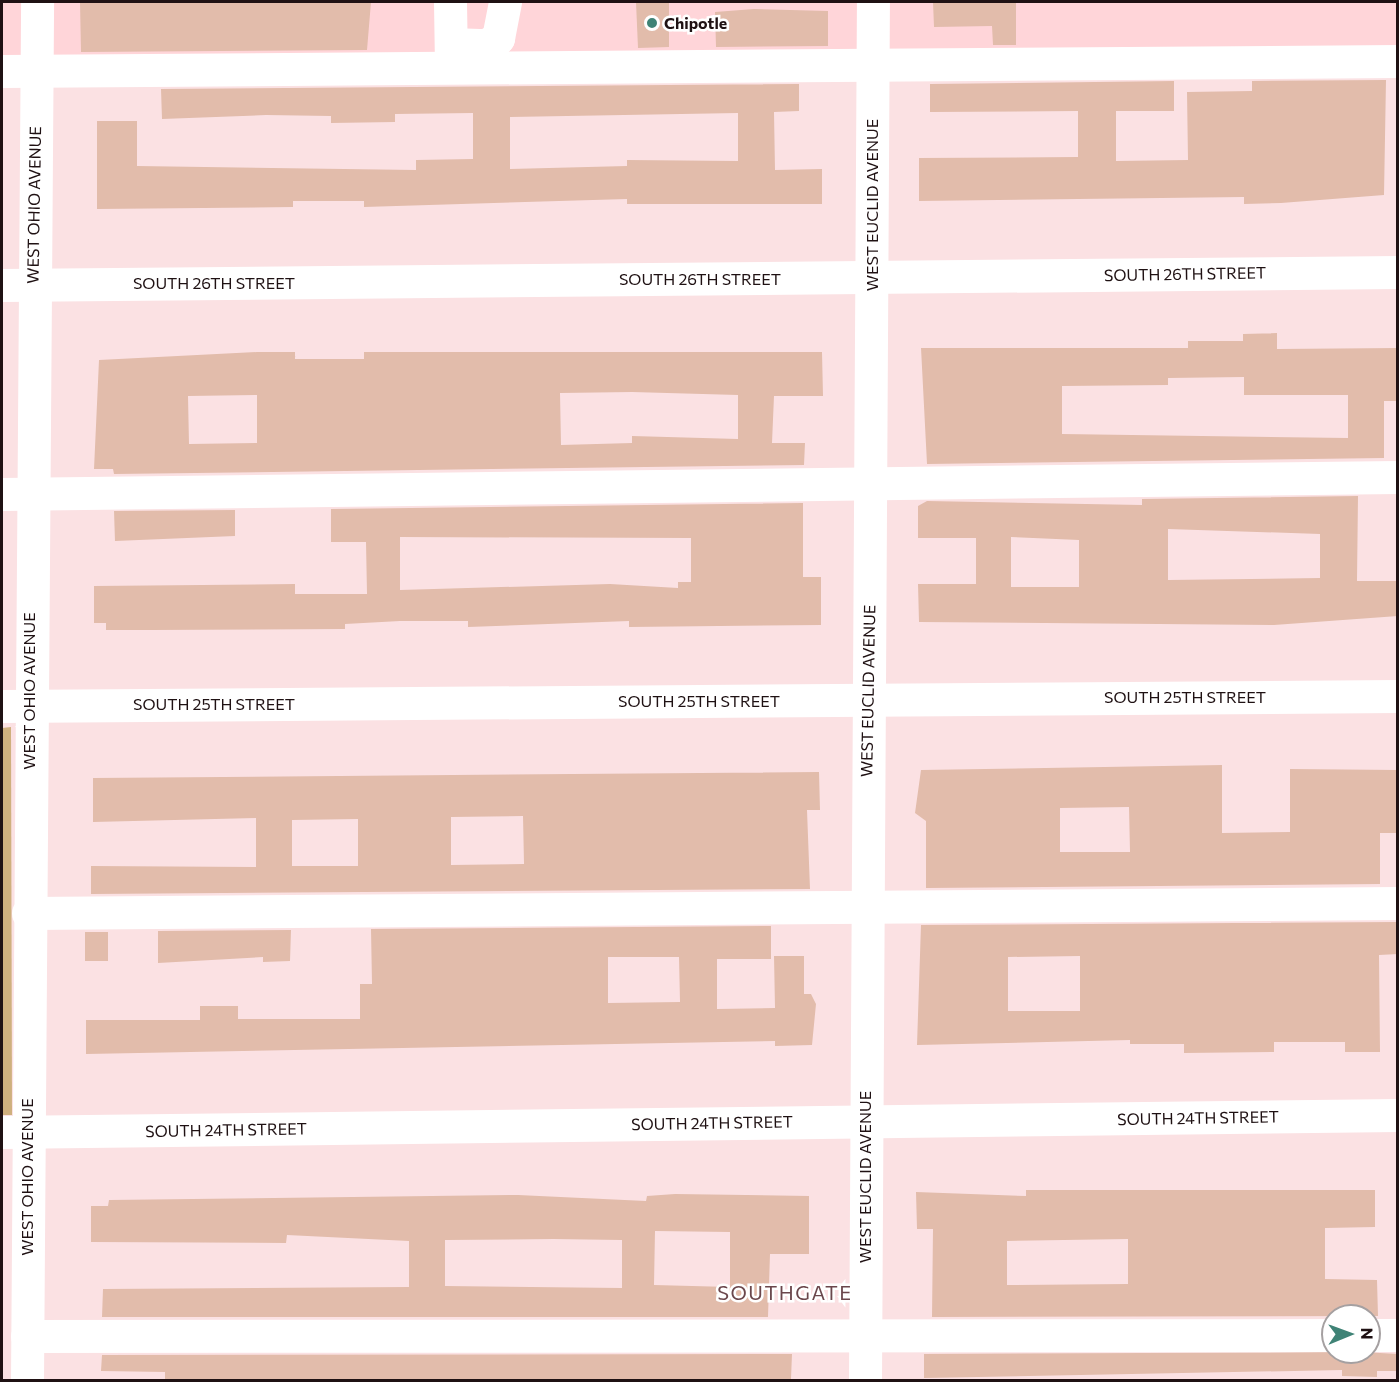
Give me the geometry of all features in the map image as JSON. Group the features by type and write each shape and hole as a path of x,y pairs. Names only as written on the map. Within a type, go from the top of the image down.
{"street":[{"name":"WEST OHIO AVENUE","path":"27,1380 27,1336 14,1132 28,913 15,706 15,494 17,284 36,71 37,2"},
{"path":"450,2 451,55"},
{"path":"451,55 486,45 498,38 505,2"},
{"name":"WEST EUCLID AVENUE","path":"865,1380 865,908 869,700 873,2"},
{"path":"2,71 451,55 872,64 1398,61"},
{"name":"SOUTH 26TH STREET","path":"17,284 1398,272"},
{"path":"15,494 870,479 1398,477"},
{"name":"SOUTH 25TH STREET","path":"15,706 1398,696"},
{"path":"28,913 1398,903"},
{"name":"SOUTH 24TH STREET","path":"14,1132 1398,1116"},
{"path":"27,1336 865,1332 1321,1335"},
{"path":"1381,1335 1398,1335"}],"shaded area":[{"path":"2,2 1397,2 1398,61 2,71"},
{"path":"11,727 12,1115 2,1115 2,728"}],"building":[{"path":"80,2 371,2 367,50 81,52"},
{"name":"Chipotle","path":"636,2 669,2 669,47 638,48"},
{"path":"933,2 1016,2 1016,45 993,45 992,26 934,27"},
{"path":"754,9 828,11 828,46 716,47 715,12"},
{"path":"1386,80 1384,195 1244,204 1244,197 919,201 919,158 1078,157 1078,111 930,112 930,84 1174,81 1174,111 1116,111 1116,161 1188,160 1187,92 1252,91 1252,81"},
{"path":"799,84 799,111 774,112 775,170 822,169 822,204 627,204 627,199 364,207 364,201 293,201 293,207 97,209 97,121 137,121 137,166 416,170 416,160 473,159 473,113 395,114 395,122 331,123 331,116 266,115 162,119 161,89","holes":["738,113 738,161 627,160 627,166 510,169 510,117"]},
{"path":"1277,333 1277,349 1398,348 1398,401 1384,401 1384,458 927,464 921,348 1188,348 1188,341 1243,341 1243,334","holes":["1244,377 1244,395 1348,395 1348,438 1062,434 1062,386 1168,385 1168,378"]},
{"path":"257,352 295,352 295,359 364,359 364,352 822,352 823,396 774,396 772,443 805,443 804,465 114,474 113,469 94,469 99,360","holes":["632,392 738,395 738,439 632,436 632,443 561,445 560,393","257,395 257,443 189,444 188,396"]},
{"path":"1358,496 1357,581 1398,581 1398,616 1274,625 919,622 918,584 976,584 976,538 918,538 918,506 927,501 1142,505 1142,499","holes":["1168,529 1320,534 1320,578 1168,580","1011,537 1079,540 1079,587 1011,587"]},
{"path":"803,503 803,577 821,577 821,625 629,627 629,621 468,627 468,621 400,621 345,624 345,629 106,630 106,623 94,623 94,586 295,584 295,594 367,594 366,542 331,542 331,509","holes":["400,537 691,538 691,582 678,582 678,588 610,584 400,590"]},
{"path":"235,510 235,536 115,541 114,511"},
{"path":"1222,765 1222,833 1290,832 1290,769 1398,770 1398,833 1380,833 1380,884 926,888 926,821 915,813 921,770","holes":["1129,807 1130,852 1060,852 1060,808"]},
{"path":"819,772 820,810 807,810 810,889 91,894 91,866 256,867 256,818 93,822 93,778","holes":["523,816 524,864 451,865 451,817","358,819 358,866 292,866 292,820"]},
{"path":"1398,922 1398,954 1379,955 1380,1052 1345,1052 1345,1042 1274,1042 1274,1052 1184,1053 1184,1044 1130,1044 1130,1040 917,1045 921,925","holes":["1080,956 1080,1011 1008,1011 1008,957"]},
{"path":"771,926 771,959 717,959 717,1009 775,1008 774,956 804,956 804,994 811,994 816,1004 812,1045 775,1046 775,1041 86,1054 86,1020 200,1020 200,1006 238,1006 238,1019 360,1019 360,984 372,984 371,929","holes":["608,957 679,957 680,1002 608,1003"]},
{"path":"291,930 290,961 263,962 263,957 158,963 158,931"},
{"path":"85,932 108,932 108,961 85,961"},
{"path":"1026,1190 1375,1190 1375,1227 1325,1228 1325,1279 1377,1280 1378,1304 1321,1304 1321,1316 932,1317 933,1229 917,1229 916,1192 1026,1196","holes":["1128,1239 1128,1284 1007,1285 1007,1241"]},
{"path":"675,1194 809,1196 809,1254 770,1254 768,1317 102,1317 103,1289 409,1287 409,1241 287,1235 286,1243 91,1242 91,1206 108,1206 109,1200 518,1195 646,1201 647,1196","holes":["655,1231 730,1232 730,1287 654,1285","445,1240 622,1240 622,1288 445,1286"]},
{"path":"1321,1352 1321,1364 1381,1364 1381,1353 1398,1354 1398,1371 1377,1371 1377,1377 1342,1376 1342,1370 924,1378 924,1354"},
{"path":"792,1354 791,1379 165,1380 165,1372 101,1371 102,1355"}],"place":[{"name":"Chipotle","path":"652,23"}],"district":[{"name":"SOUTHGATE","path":"785,1292"}]}
